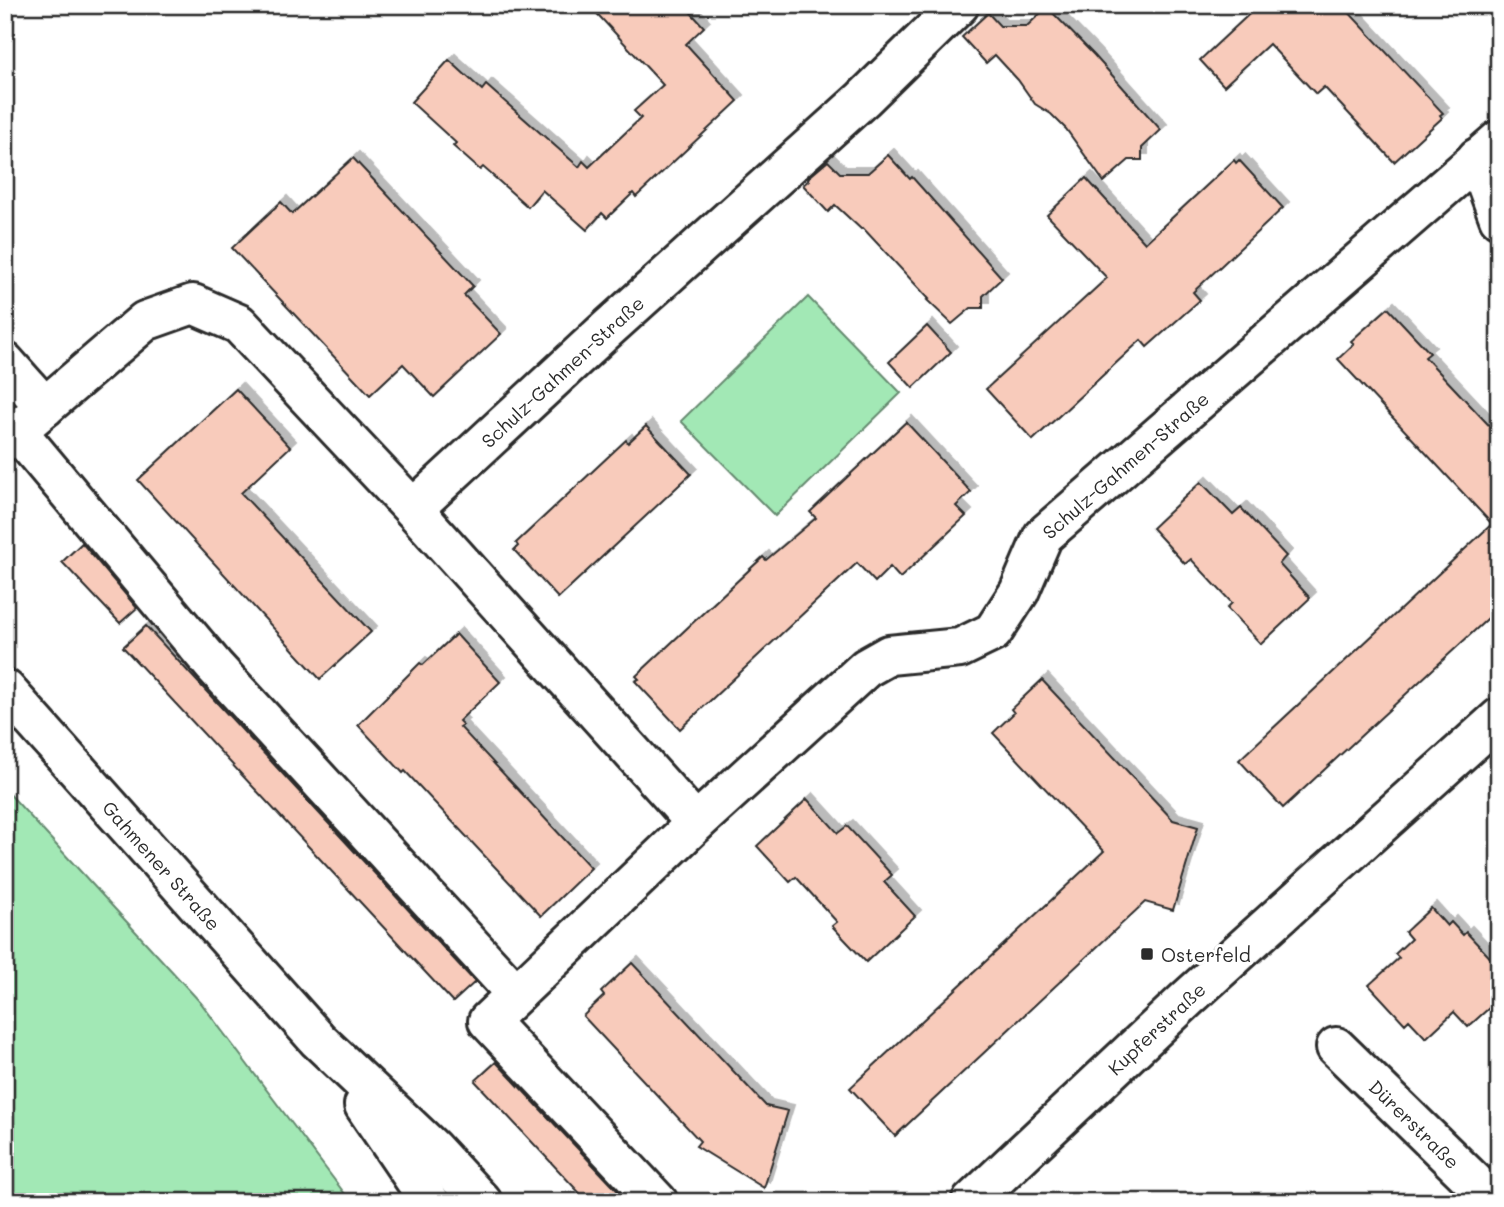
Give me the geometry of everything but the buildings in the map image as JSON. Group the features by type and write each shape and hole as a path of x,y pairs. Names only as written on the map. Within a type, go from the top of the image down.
{"street":[{"name":"Schulz-Gahmen-Straße","path":"413,509 603,333 863,99 960,5"},
{"name":"Schulz-Gahmen-Straße","path":"658,1202 488,1021 696,823 866,668 889,655 960,648 993,632 1019,592 1043,536 1488,149"},
{"path":"1488,149 1499,218"},
{"path":"22,426 145,321 193,304 239,324 413,509 696,823"},
{"path":"5,362 22,426 214,666 516,994"},
{"name":"Gahmener Straße","path":"5,689 318,1040 432,1148 482,1202"},
{"name":"Kupferstraße","path":"971,1202 1188,998 1499,718"},
{"name":"Gahmener Straße","path":"318,1040 430,1202"},
{"name":"Dürerstraße","path":"1336,1046 1495,1202"}],"green space":[{"path":"808,297 901,393 775,516 681,421"},
{"path":"5,789 201,1003 351,1202 5,1202"}],"place":[{"name":"Osterfeld","path":"1147,954"}]}
